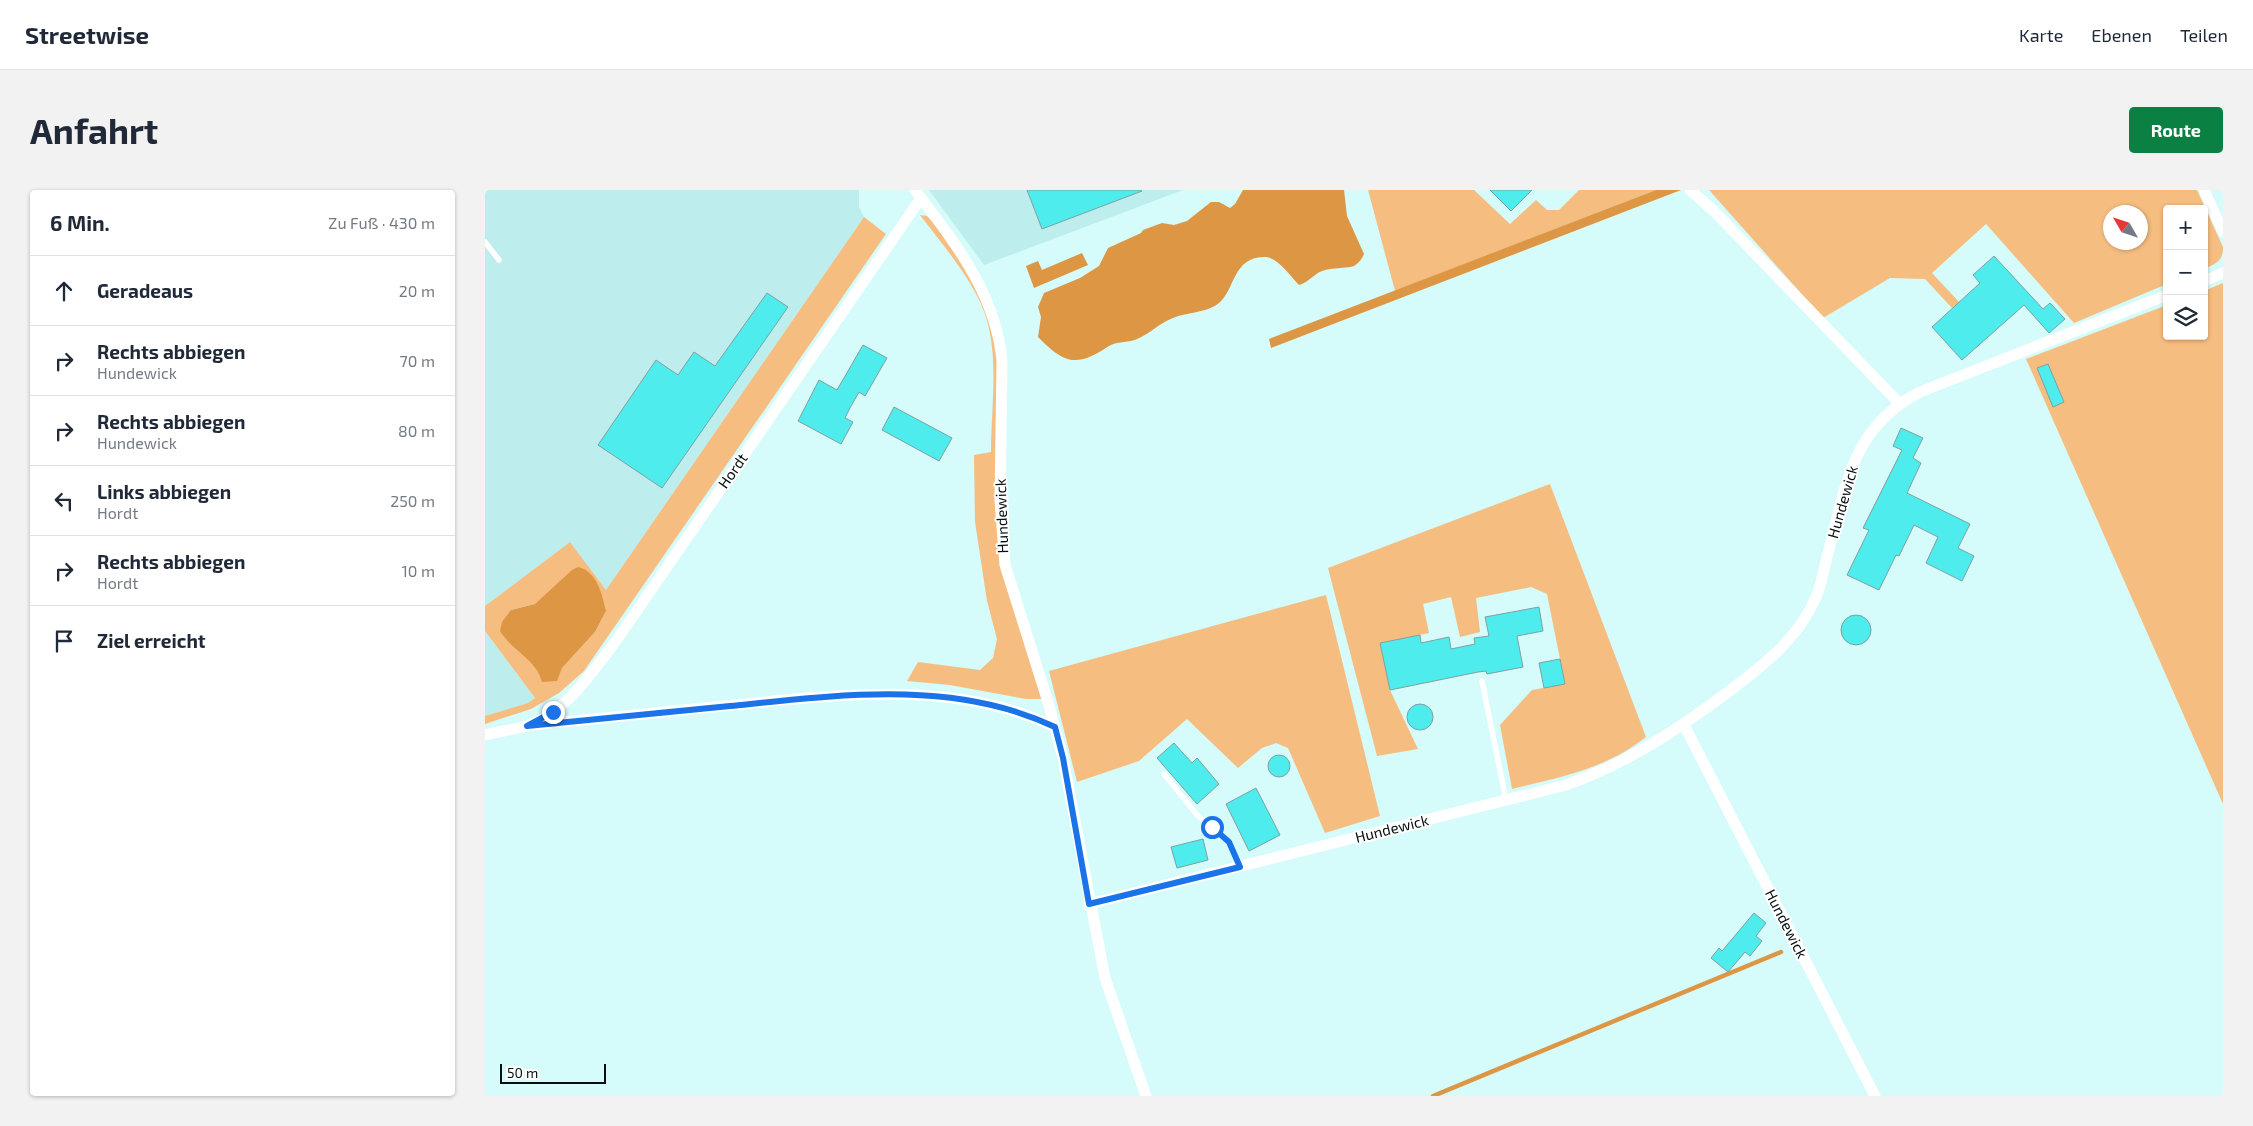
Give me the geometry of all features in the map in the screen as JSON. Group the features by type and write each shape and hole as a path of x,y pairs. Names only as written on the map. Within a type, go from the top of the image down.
{"street":[{"path":"1690,190 1714,211 1900,404"},
{"path":"2204,190 2223,232"},
{"name":"Hundewick","path":"918,194 959,250 981,286 992,310 1000,340 1002,360 1001,509 1005,565 1063,758 1089,904 1105,978 1146,1096"},
{"name":"Hordt","path":"527,726 553,712 567,700 616,641 918,194"},
{"path":"2208,279 2223,273"},
{"name":"Hundewick","path":"1089,904 1566,785 1620,763 1684,725 1770,659 1801,624 1816,597 1853,463 1873,428 1900,404 1942,383 2163,297"},
{"name":"Hordt","path":"485,735 527,726 815,698 903,694 938,696 1000,707 1025,713 1055,727"},
{"name":"Hundewick","path":"1684,725 1875,1096"}],"lane":[{"path":"485,242 499,260"},
{"path":"1482,681 1506,800"},
{"path":"1164,774 1198,816 1229,842 1240,867"}],"shaded area":[{"path":"485,190 859,190 859,207 864,217 606,590 570,542 485,606"},
{"path":"929,190 1183,190 984,265"},
{"path":"1243,190 1344,190 1347,216 1364,254 1362,258 1354,266 1322,271 1299,285 1275,260 1265,257 1254,258 1241,268 1224,297 1214,306 1203,311 1173,318 1142,337 1111,345 1085,358 1071,360 1066,358 1055,353 1038,337 1041,317 1038,307 1044,293 1080,278 1099,266 1108,248 1141,233 1143,230 1162,223 1174,225 1187,221 1211,202 1219,202 1230,208 1235,204"},
{"path":"1368,190 1474,190 1510,224 1536,200 1547,210 1559,210 1579,190 1656,190 1395,291"},
{"path":"1656,190 1681,190 1271,348 1269,339"},
{"path":"1709,190 2197,190 2204,205 2163,205 2163,286 2074,323 1986,224 1932,273 1959,302 1952,308 1925,279 1890,278 1823,318"},
{"path":"2208,214 2223,247 2222,256 2208,267"},
{"path":"920,215 927,216 937,226 986,300 999,356 997,533 1043,699 1026,699 950,685 907,681 918,662 980,670 993,658 997,639 987,601 975,522 974,455 991,452 994,377 991,339 987,321 975,292 953,258"},
{"path":"864,217 886,234 584,671 559,693 531,709 485,724 485,716 528,703 535,698 485,631 485,606 570,542 606,590","holes":["543,598 606,611 595,632 562,668 557,677 539,670 534,664 511,610 535,604"]},
{"path":"1082,253 1088,265 1034,288 1026,266 1038,261 1042,270"},
{"path":"2223,283 2223,804 2026,359 2163,307 2163,340 2208,340 2208,289"},
{"path":"1550,484 1646,737 1615,757 1599,764 1565,776 1512,789 1500,725 1532,690 1565,684 1547,594 1531,587 1476,598 1480,632 1460,637 1451,597 1423,604 1429,633 1381,643 1390,690 1418,749 1377,756 1328,568"},
{"path":"578,567 590,573 598,584 606,611 595,632 562,668 557,681 542,682 535,667 511,645 500,631 502,622 511,610 535,604 572,570"},
{"path":"1326,595 1380,816 1325,833 1288,748 1276,743 1262,748 1238,768 1187,719 1139,761 1077,782 1049,671"},
{"path":"485,631 535,698 528,703 485,716"}],"building":[{"path":"1027,190 1141,190 1142,191 1042,229"},
{"path":"1490,190 1532,190 1511,211"},
{"path":"1994,256 2043,309 2050,303 2065,319 2049,333 2024,305 1962,360 1932,327 1980,283 1973,275"},
{"path":"767,293 788,307 662,488 598,445 656,360 678,375 694,352 715,366"},
{"path":"863,345 887,358 865,396 859,392 850,408 845,418 853,422 841,444 798,421 819,380 837,390"},
{"path":"2048,364 2064,402 2053,407 2037,368"},
{"path":"894,407 952,438 939,461 882,430"},
{"path":"1901,428 1923,438 1913,458 1921,463 1907,493 1970,524 1958,548 1974,556 1962,581 1926,563 1938,537 1914,525 1899,556 1896,555 1879,590 1847,575 1869,530 1863,528 1902,450 1893,446"},
{"path":"1539,607 1543,631 1517,636 1523,667 1487,674 1486,671 1478,672 1390,690 1380,643 1420,635 1421,643 1449,637 1451,649 1475,644 1474,638 1489,636 1485,617"},
{"path":"1856,615 1862,616 1870,624 1870,636 1862,644 1856,645 1850,644 1842,636 1841,630 1842,624 1850,616"},
{"path":"1560,659 1565,684 1544,688 1539,663"},
{"path":"1420,704 1429,708 1433,717 1429,726 1420,730 1411,726 1407,717 1411,708"},
{"path":"1174,743 1192,763 1197,758 1219,784 1197,804 1157,758"},
{"path":"1279,755 1287,758 1290,766 1287,774 1279,777 1271,774 1268,766 1271,758"},
{"path":"1256,788 1280,835 1249,851 1226,804"},
{"path":"1203,839 1208,860 1177,868 1171,847"},
{"path":"1754,913 1766,923 1756,936 1762,941 1750,956 1745,952 1728,972 1711,958 1719,948 1722,951"}],"waterway":[{"path":"1433,1096 1781,952"}],"route":[{"path":"553,712 527,726 815,698 903,694 966,700 1025,713 1055,727 1063,758 1089,904 1240,867 1229,842 1212,827"}]}
